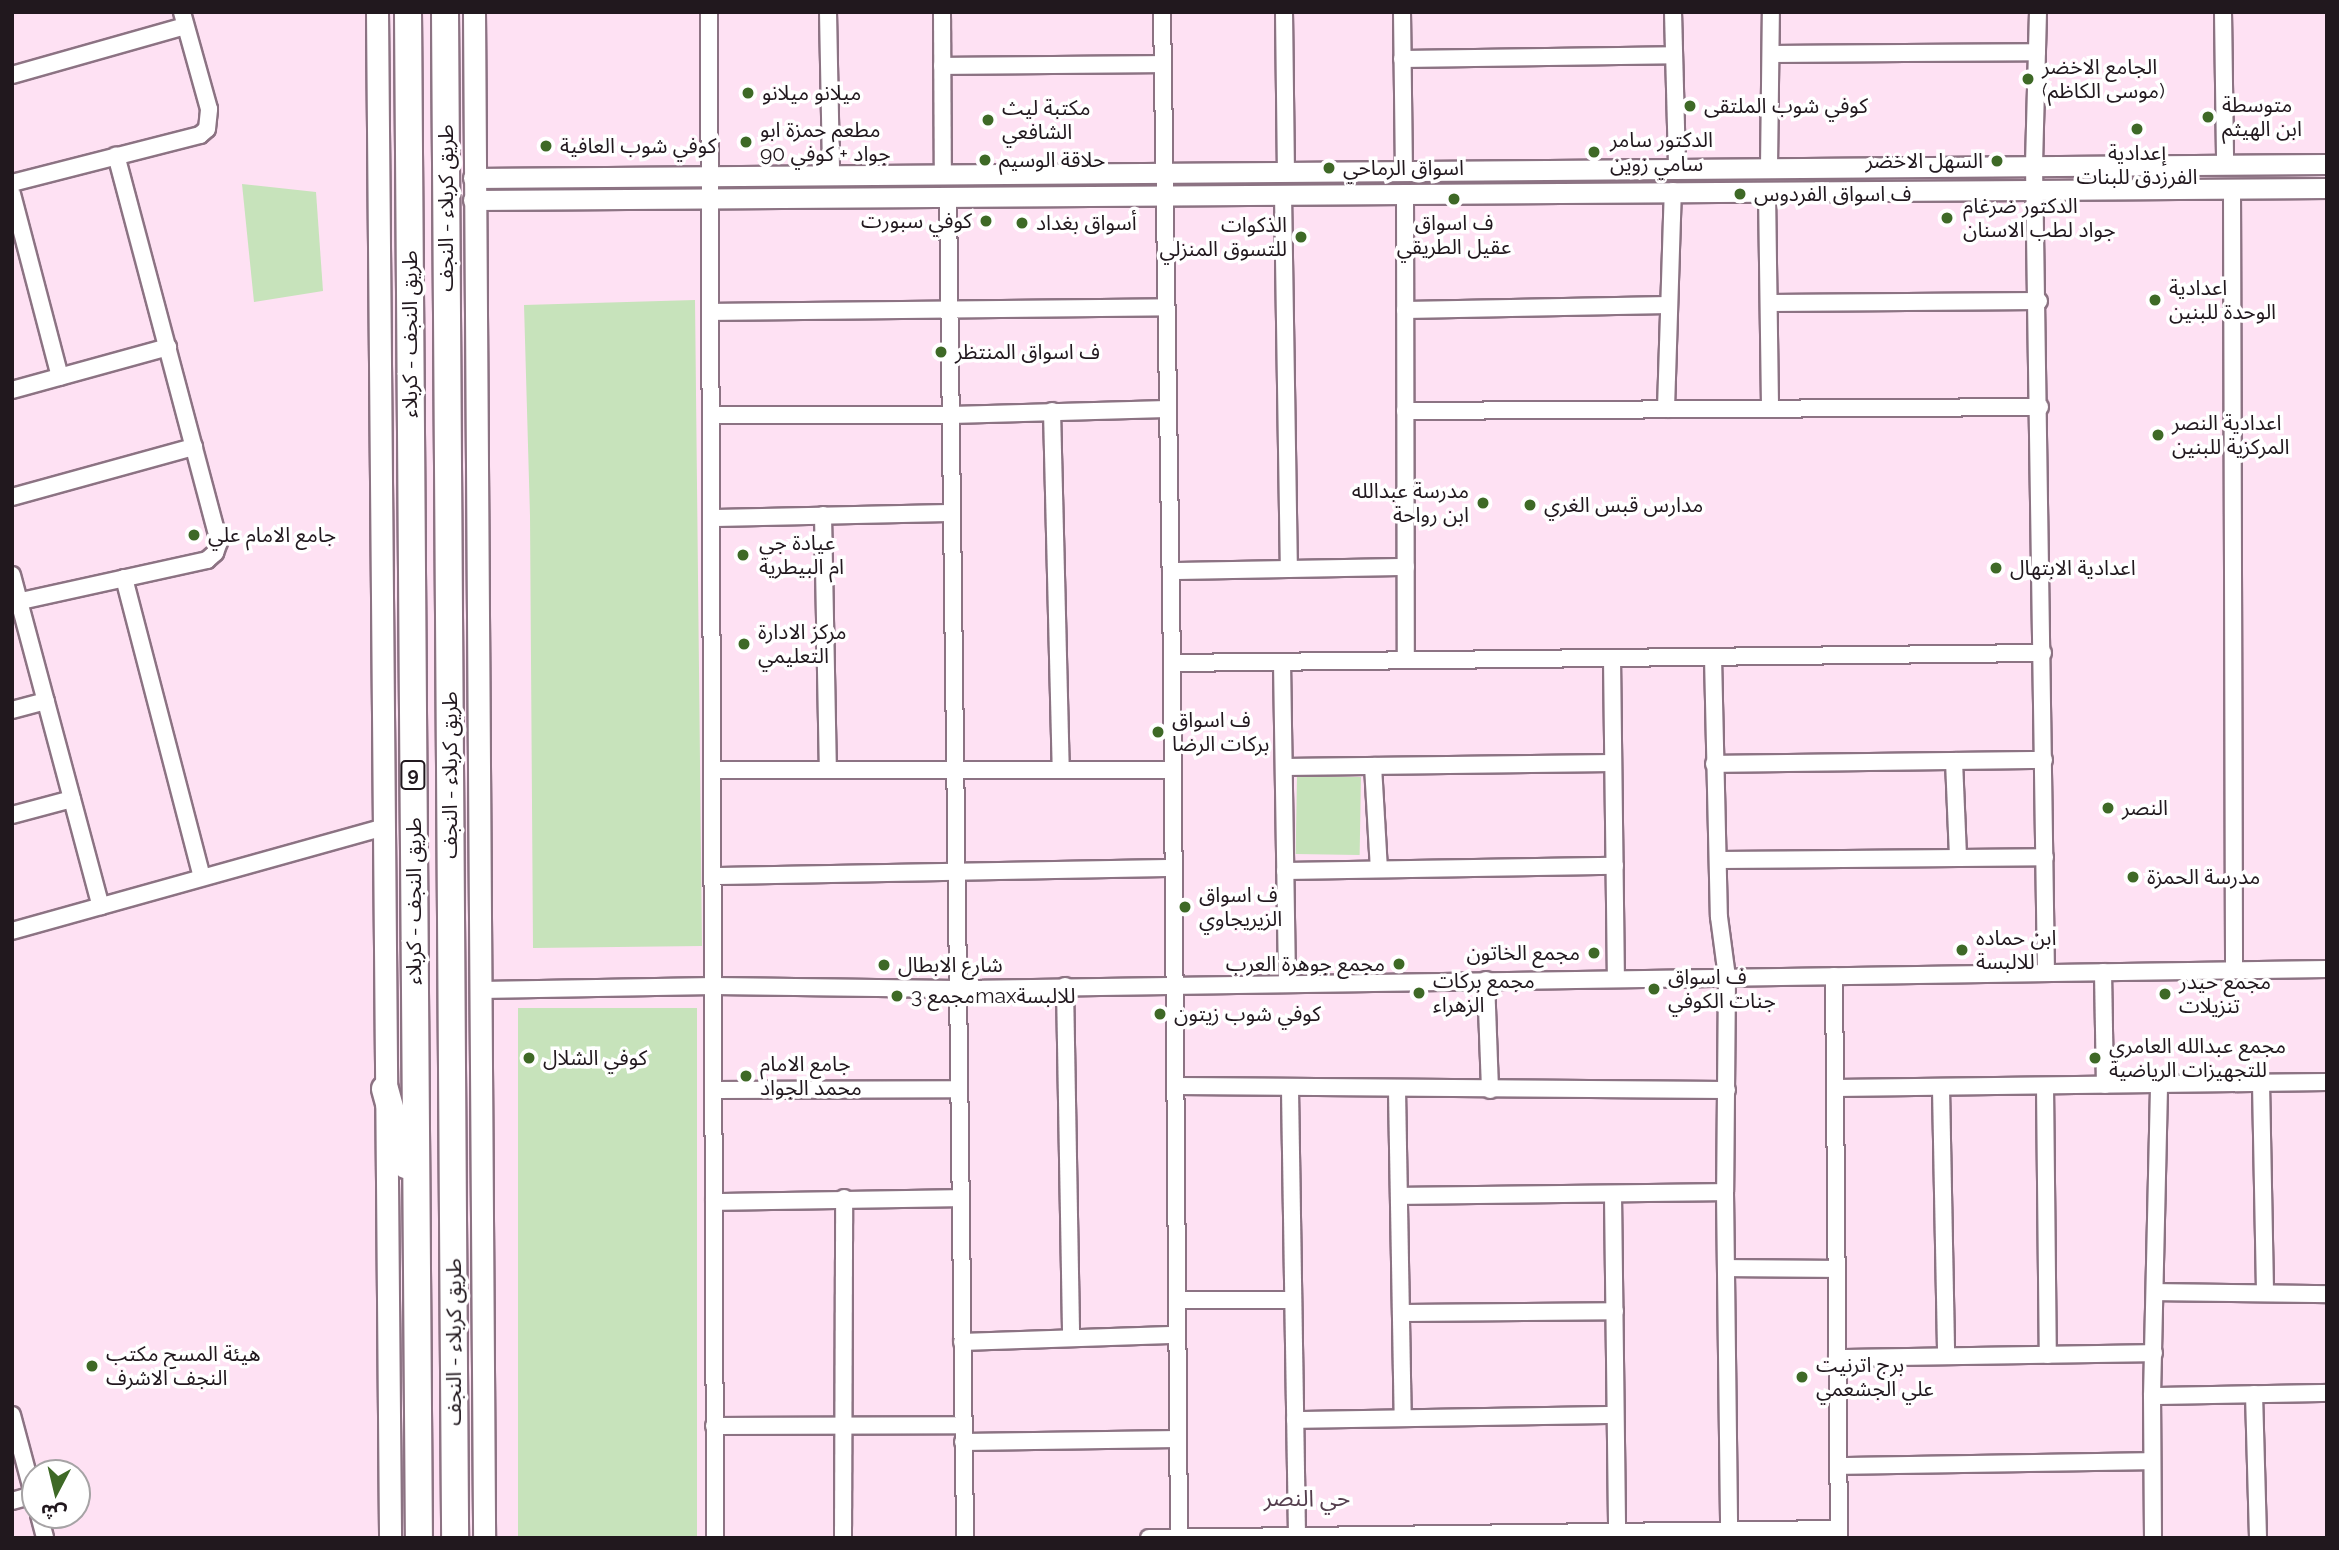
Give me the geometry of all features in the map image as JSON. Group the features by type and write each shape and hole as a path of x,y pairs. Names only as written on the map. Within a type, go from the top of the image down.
{"highway":[{"name":"طريق النجف - کربلاء","path":"408,12 419,1538"},
{"name":"طريق کربلاء - النجف","path":"444,12 456,1538"},
{"path":"385,1088 416,1203"}],"main road":[{"path":"377,12 390,1538"},
{"path":"474,12 473,200 484,1538"}],"street":[{"path":"709,12 712,177 715,1538"},
{"path":"828,12 831,175"},
{"path":"942,12 943,176"},
{"path":"1162,12 1171,571 1179,1537"},
{"path":"1284,12 1286,173"},
{"path":"1402,12 1404,172"},
{"path":"1673,12 1677,167"},
{"path":"1769,167 1771,12"},
{"path":"2038,12 2034,165 2039,301 2046,973"},
{"path":"2223,12 2225,164"},
{"path":"12,75 184,19 209,109 207,129 189,138 12,183"},
{"path":"1771,54 2037,52"},
{"path":"1402,59 1674,55"},
{"path":"942,66 1163,64"},
{"path":"16,602 207,560 215,553 219,542 116,155"},
{"path":"474,177 943,176 1677,167 2327,164"},
{"path":"2070,190 2064,177 2071,165"},
{"path":"2004,166 2010,177 2004,190"},
{"path":"1141,174 1146,185 1142,195"},
{"path":"1188,174 1183,184 1188,195"},
{"path":"742,198 738,188 744,177"},
{"path":"473,200 2327,188"},
{"path":"2232,189 2234,970"},
{"path":"1666,409 1673,191"},
{"path":"1767,191 1770,408"},
{"path":"1405,193 1406,660"},
{"path":"12,194 60,377"},
{"path":"1283,194 1289,569"},
{"path":"948,199 965,1538"},
{"path":"1769,303 2039,301"},
{"path":"1405,310 1670,305"},
{"path":"712,312 1166,307"},
{"path":"12,390 168,348"},
{"path":"1405,411 2040,407"},
{"path":"712,415 951,415 1167,409"},
{"path":"1052,411 1062,770"},
{"path":"12,498 194,447"},
{"path":"712,518 952,513"},
{"path":"823,515 828,770"},
{"path":"1171,571 1406,568"},
{"path":"12,575 16,602 46,701 101,906"},
{"path":"124,578 202,877"},
{"path":"1172,663 2043,653"},
{"path":"1713,657 1719,916 1727,977 1724,1192 1729,1531"},
{"path":"1612,658 1616,978"},
{"path":"1282,662 1287,983"},
{"path":"12,710 46,701"},
{"path":"1714,764 2044,760"},
{"path":"1954,761 1958,858"},
{"path":"1284,767 1613,763"},
{"path":"1373,766 1378,869"},
{"path":"713,770 1172,769"},
{"path":"12,815 72,799"},
{"path":"12,931 382,828"},
{"path":"1718,860 2045,857"},
{"path":"1286,871 1615,866"},
{"path":"713,876 1173,868"},
{"path":"480,990 714,986 958,989 2327,969"},
{"path":"2103,972 2105,1085"},
{"path":"1149,1538 1729,1531 1839,1534 1834,976"},
{"path":"1486,980 1490,1090"},
{"path":"1065,986 1071,1337"},
{"path":"1835,1088 2327,1082"},
{"path":"2261,1083 2265,1293"},
{"path":"2152,1538 2152,1396 2159,1084"},
{"path":"1175,1086 1397,1090 1727,1090"},
{"path":"2045,1086 2048,1354"},
{"path":"1941,1088 1946,1356"},
{"path":"713,1090 959,1089"},
{"path":"1290,1089 1297,1535"},
{"path":"1397,1090 1404,1418"},
{"path":"1400,1196 1724,1192"},
{"path":"1613,1195 1617,1532"},
{"path":"843,1538 844,1198"},
{"path":"713,1202 960,1198"},
{"path":"1726,1268 1837,1269"},
{"path":"2156,1292 2327,1294"},
{"path":"1177,1300 1293,1300"},
{"path":"1403,1312 1615,1311"},
{"path":"962,1342 1177,1335"},
{"path":"1838,1358 2154,1353"},
{"path":"2152,1396 2327,1393"},
{"path":"2254,1394 2258,1538"},
{"path":"12,1415 24,1459"},
{"path":"1295,1419 1615,1415"},
{"path":"714,1426 843,1425 963,1433 1178,1439"},
{"path":"1839,1466 2152,1461"}],"green space":[{"path":"242,184 316,192 323,291 254,302"},
{"path":"695,300 702,946 533,948 530,516 524,305"},
{"path":"1297,776 1361,777 1360,855 1296,854"},
{"path":"518,1008 697,1008 697,1538 518,1538"}],"place":[{"name":"الجامع الاخضر (موسى الكاظم)","path":"2028,79"},
{"name":"ميلانو ميلانو","path":"748,93"},
{"name":"كوفي شوب الملتقى","path":"1690,106"},
{"name":"متوسطة ابن الهيثم","path":"2208,117"},
{"name":"مكتبة ليث الشافعي","path":"988,120"},
{"name":"إعدادية الفرزدق للبنات","path":"2137,129"},
{"name":"مطعم حمزة ابو جواد + كوفي 90","path":"746,142"},
{"name":"كوفي شوب العافية","path":"546,146"},
{"name":"الدكتور سامر سامي زوين","path":"1594,152"},
{"name":"حلاقة الوسيم","path":"985,160"},
{"name":"السهل الاخضر","path":"1997,161"},
{"name":"اسواق الرماحي","path":"1329,168"},
{"name":"ف اسواق الفردوس","path":"1740,194"},
{"name":"ف اسواق عقيل الطريقي","path":"1454,199"},
{"name":"الدكتور ضرغام جواد لطب الاسنان","path":"1947,218"},
{"name":"كوفي سبورت","path":"986,221"},
{"name":"أسواق بغداد","path":"1022,223"},
{"name":"الذكوات للتسوق المنزلي","path":"1301,237"},
{"name":"اعدادية الوحدة للبنين","path":"2155,300"},
{"name":"ف اسواق المنتظر","path":"941,352"},
{"name":"اعدادية النصر المركزية للبنين","path":"2158,435"},
{"name":"مدرسة عبدالله ابن رواحة","path":"1483,503"},
{"name":"مدارس قبس الغري","path":"1530,505"},
{"name":"جامع الامام علي","path":"194,535"},
{"name":"عيادة جي ام البيطرية","path":"743,555"},
{"name":"اعدادية الابتهال","path":"1996,568"},
{"name":"مركز الادارة التعليمي","path":"744,644"},
{"name":"ف اسواق بركات الرضا","path":"1158,732"},
{"name":"النصر","path":"2108,808"},
{"name":"مدرسة الحمزة","path":"2133,877"},
{"name":"ف اسواق الزيريجاوي","path":"1185,907"},
{"name":"ابن حماده للالبسة","path":"1962,950"},
{"name":"مجمع الخاتون","path":"1594,953"},
{"name":"مجمع جوهرة العرب","path":"1399,964"},
{"name":"شارع الابطال","path":"884,965"},
{"name":"ف اسواق جنات الكوفي","path":"1654,989"},
{"name":"مجمع بركات الزهراء","path":"1419,993"},
{"name":"مجمع حيدر تنزيلات","path":"2165,994"},
{"name":"مجمع 3maxللالبسة","path":"897,996"},
{"name":"كوفي شوب زيتون","path":"1160,1014"},
{"name":"كوفي الشلال","path":"529,1058"},
{"name":"مجمع عبدالله العامري للتجهيزات الرياضية","path":"2095,1058"},
{"name":"جامع الامام محمد الجواد","path":"746,1076"},
{"name":"هيئة المسح مكتب النجف الاشرف","path":"92,1366"},
{"name":"برج اترنيت علي الجشعمي","path":"1802,1377"}],"district":[{"name":"حي النصر","path":"1307,1498"}]}
